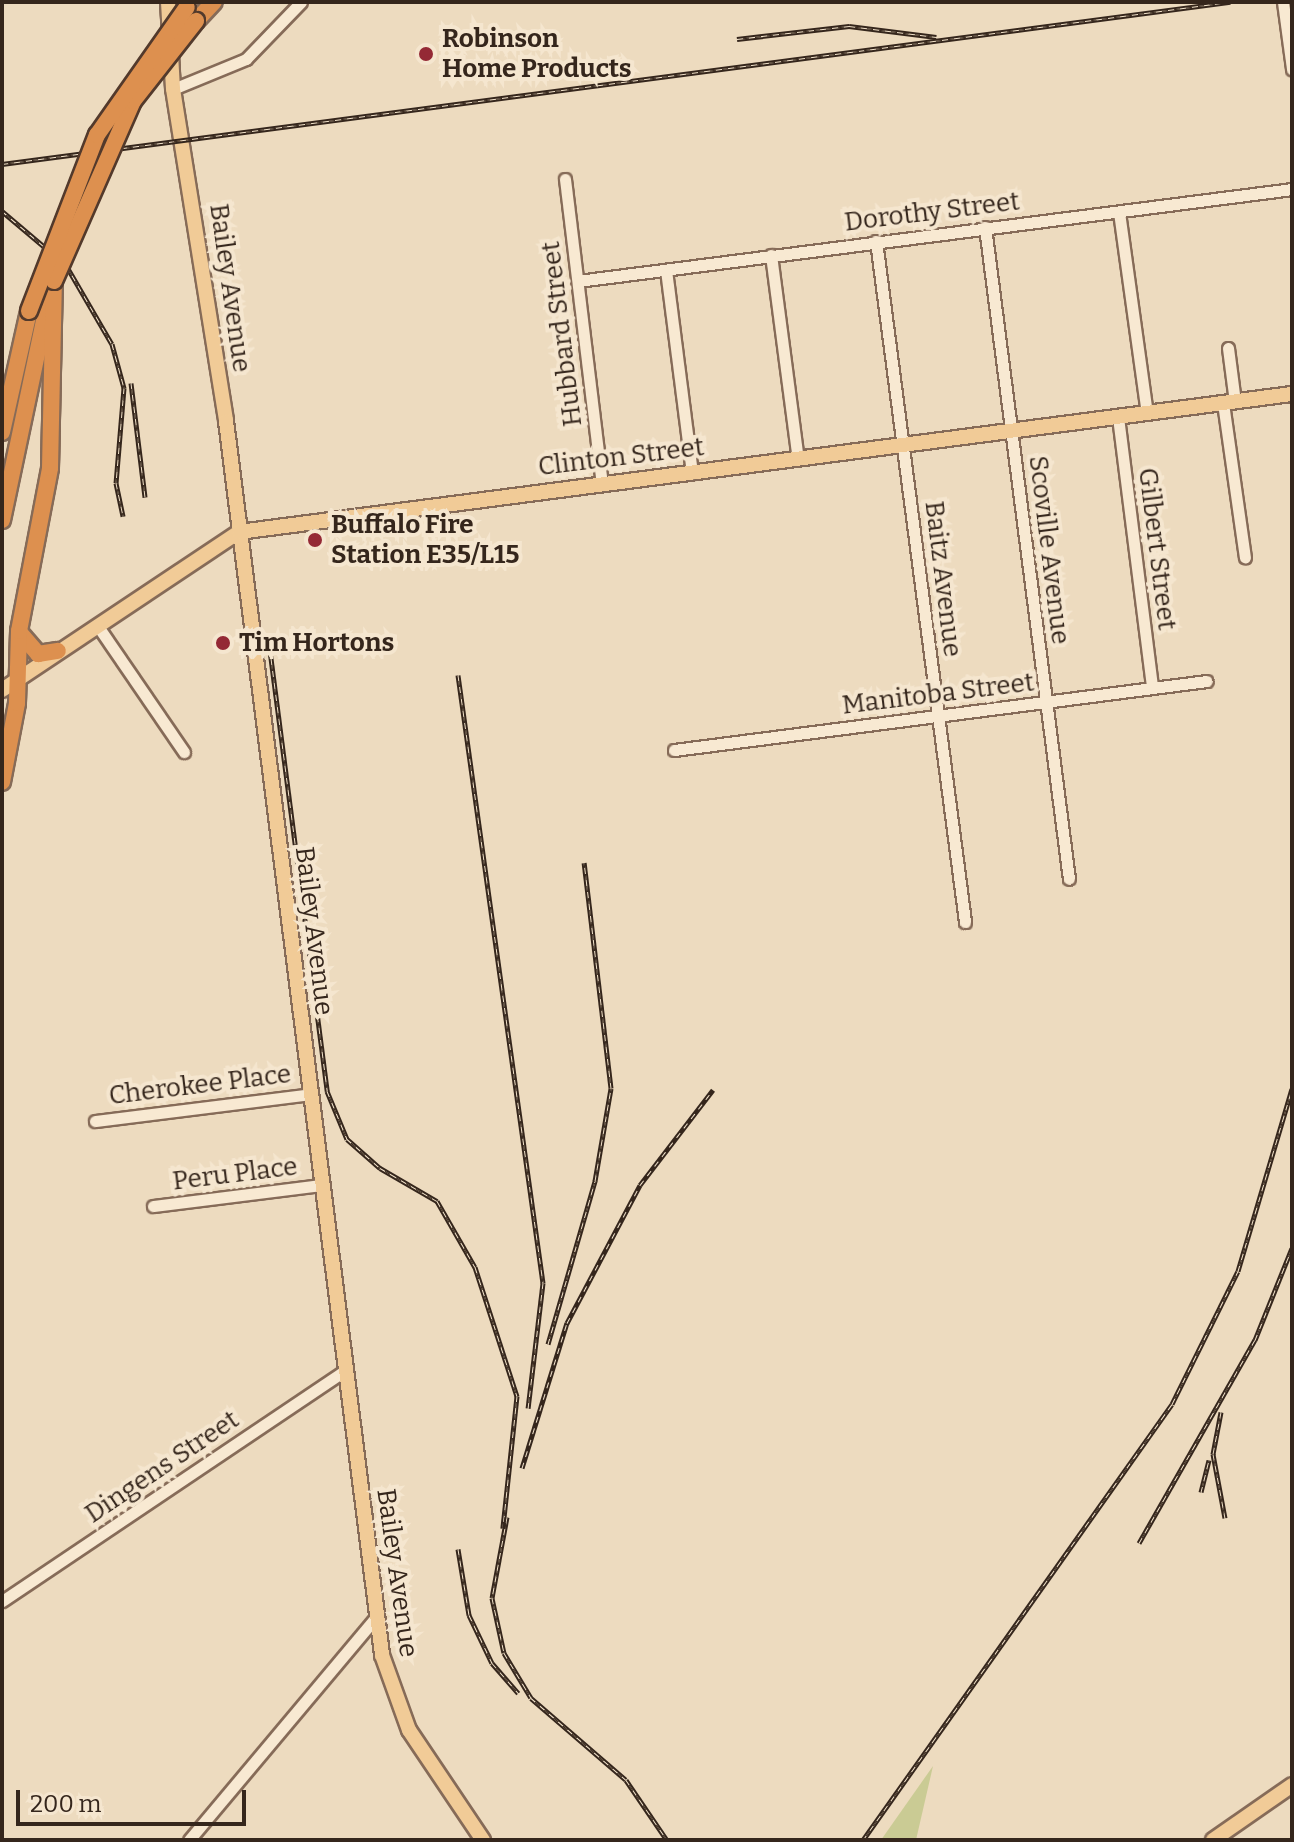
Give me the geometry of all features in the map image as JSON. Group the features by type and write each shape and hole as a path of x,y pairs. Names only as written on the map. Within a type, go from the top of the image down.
{"highway":[{"path":"2,520 41,321 97,135 192,10 214,2"},
{"path":"2,432 54,281 133,101 192,10"},
{"path":"2,782 9,686 50,468 41,321"},
{"path":"19,631 27,649 58,651"}],"main road":[{"name":"Bailey Avenue","path":"168,2 173,89 239,532 377,1616 395,1701 483,1840"},
{"name":"Clinton Street","path":"9,686 239,532 1292,394"},
{"path":"1213,1840 1292,1785"}],"street":[{"path":"173,89 246,59 301,2"},
{"path":"1283,2 1292,69"},
{"name":"Hubbard Street","path":"565,179 602,484"},
{"name":"Dorothy Street","path":"578,281 1292,189"},
{"path":"1119,212 1147,413"},
{"name":"Scoville Avenue","path":"985,227 1069,879"},
{"name":"Baitz Avenue","path":"876,241 965,922"},
{"path":"771,255 798,459"},
{"path":"666,270 692,473"},
{"path":"1228,348 1229,402 1245,557"},
{"name":"Gilbert Street","path":"1118,417 1152,688"},
{"path":"97,625 184,752"},
{"name":"Manitoba Street","path":"674,750 1207,681"},
{"name":"Cherokee Place","path":"95,1121 311,1094"},
{"name":"Peru Place","path":"153,1206 322,1185"},
{"name":"Dingens Street","path":"2,1601 346,1370"},
{"path":"189,1840 377,1616"}],"green space":[{"path":"933,1766 916,1840 881,1840"}],"railway":[{"path":"2,164 1230,2"},
{"path":"737,39 849,26 936,37"},
{"path":"2,211 66,265 112,344 124,388 116,483 123,516"},
{"path":"131,383 145,497"},
{"path":"268,635 327,1091 347,1139 380,1168 437,1201 475,1267 517,1396 503,1528"},
{"path":"458,675 543,1283 528,1408"},
{"path":"548,1344 595,1181 611,1088 584,863"},
{"path":"863,1840 1172,1404 1238,1271 1292,1089"},
{"path":"522,1468 567,1323 640,1185 713,1090"},
{"path":"1139,1543 1255,1340 1292,1248"},
{"path":"1221,1412 1213,1454 1225,1518"},
{"path":"1201,1492 1209,1460"},
{"path":"507,1517 492,1598 504,1653 531,1698 626,1780 667,1840"},
{"path":"458,1549 469,1615 492,1663 518,1693"}],"place":[{"name":"Robinson Home Products","path":"426,54"},
{"name":"Buffalo Fire Station E35/L15","path":"315,540"},
{"name":"Tim Hortons","path":"223,643"}]}
